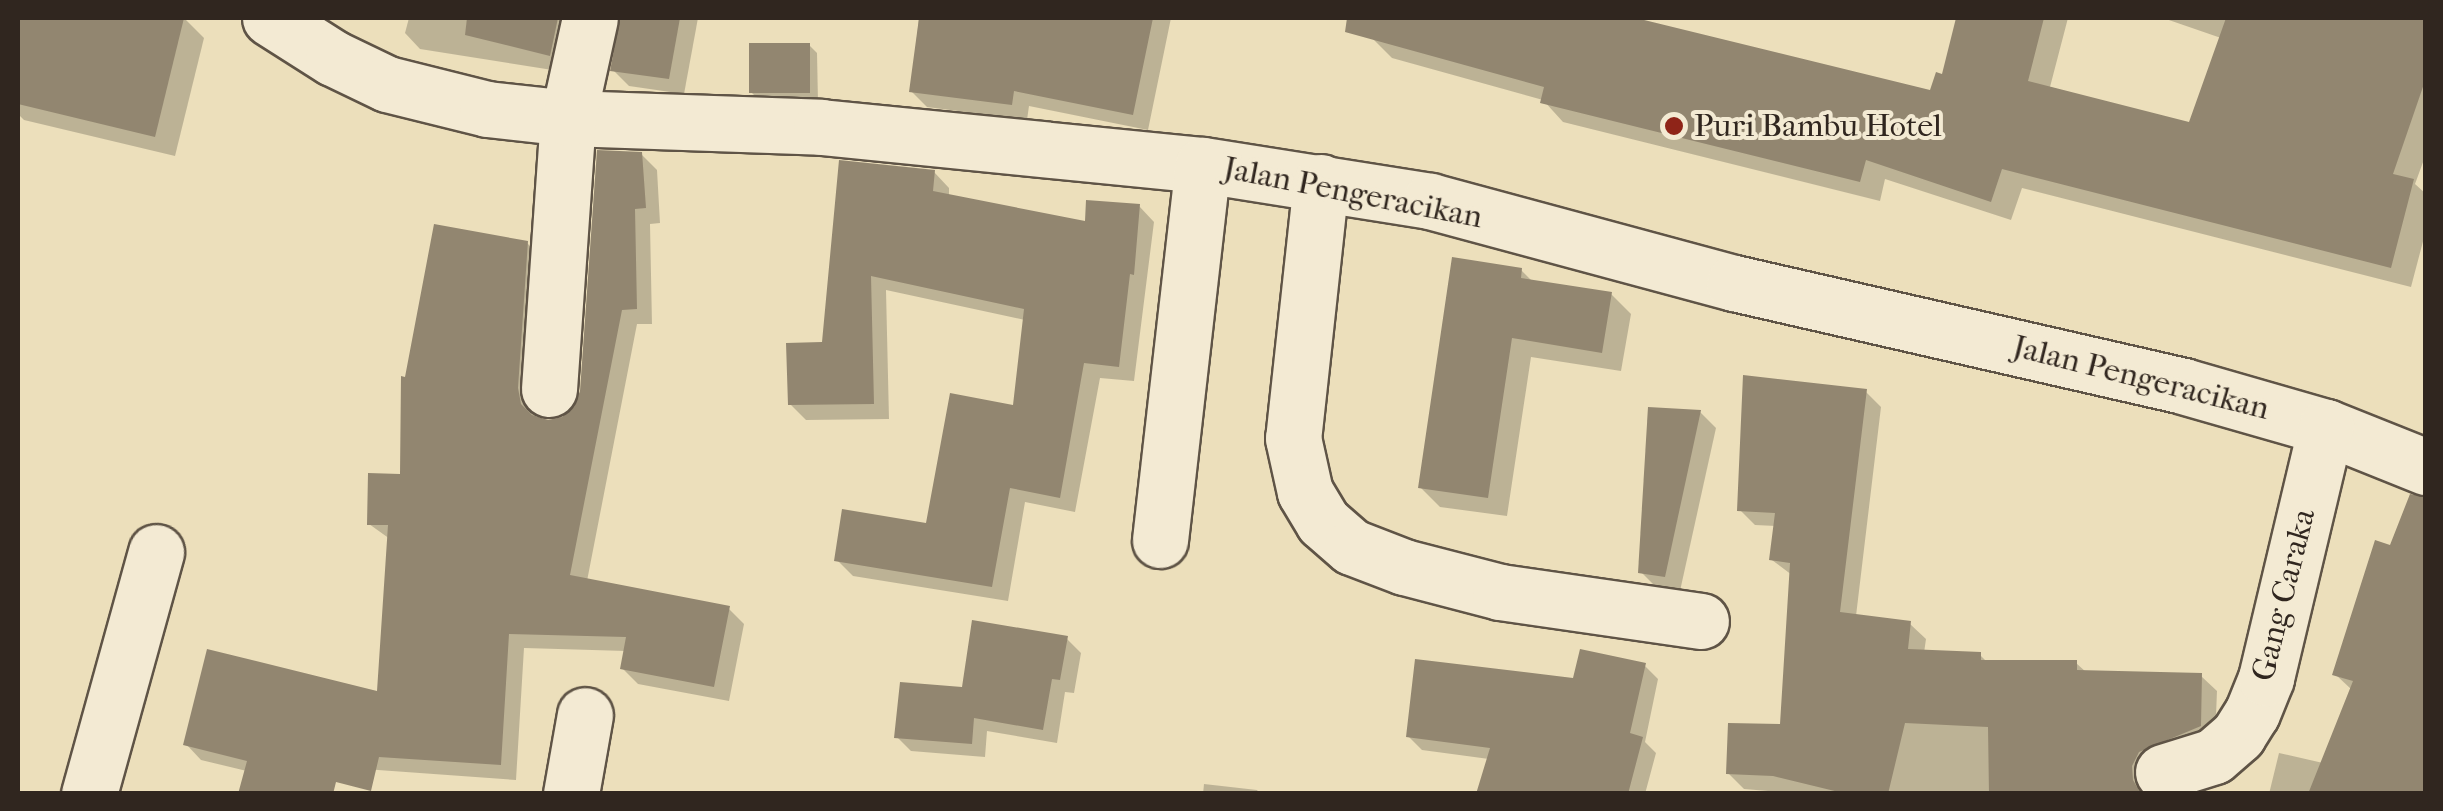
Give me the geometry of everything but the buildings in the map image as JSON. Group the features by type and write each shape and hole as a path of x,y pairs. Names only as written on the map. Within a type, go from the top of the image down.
{"street":[{"name":"Jalan Pengeracikan","path":"270,18 334,58 387,84 487,109 568,118 822,127 1203,165 1430,201 1734,283 2183,386 2326,426 2426,467"},
{"path":"549,389 568,118 590,18"},
{"path":"1160,540 1203,165"},
{"path":"1321,182 1293,438 1306,492 1324,522 1352,547 1404,567 1500,592 1700,620"},
{"name":"Gang Caraka","path":"2163,772 2214,756 2238,735 2252,712 2266,678 2326,426"},
{"path":"89,794 156,552"},
{"path":"570,794 585,715"}],"place":[{"name":"Puri Bambu Hotel","path":"1674,126"}]}
